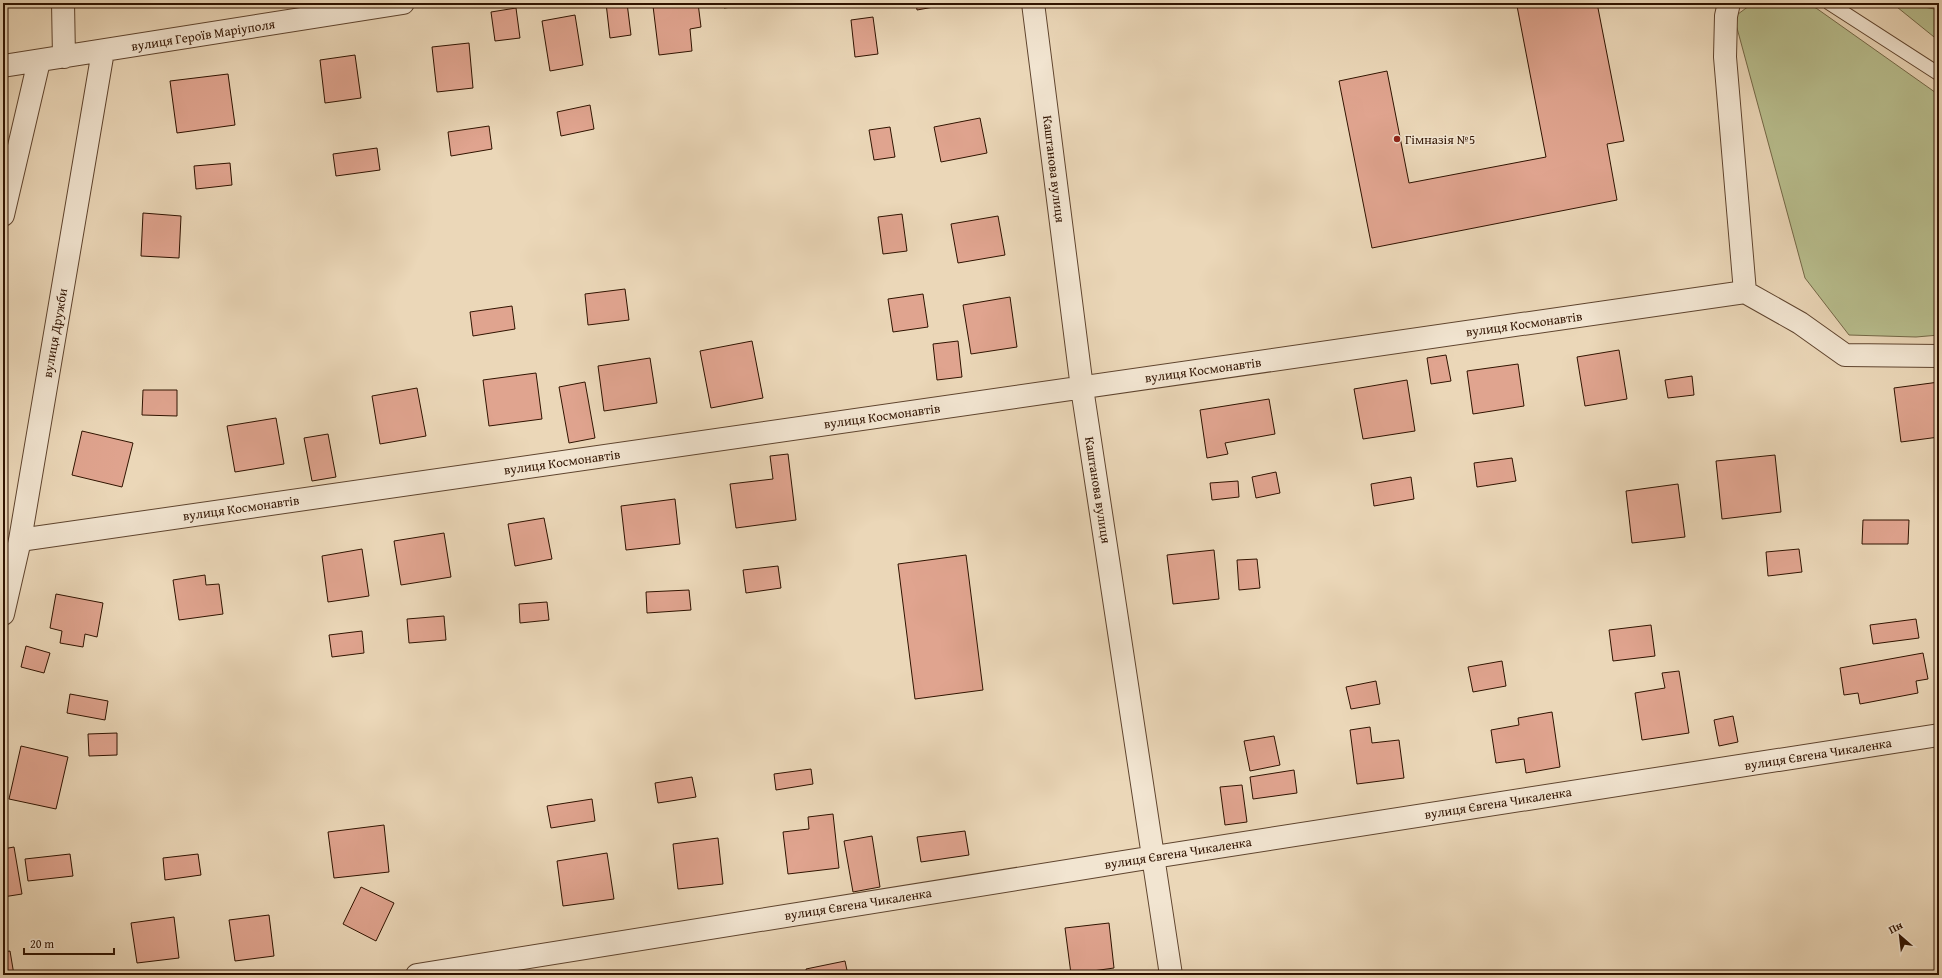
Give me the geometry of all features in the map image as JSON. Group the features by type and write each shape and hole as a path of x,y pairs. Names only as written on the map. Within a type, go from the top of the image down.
{"street":[{"path":"63,3 64,57"},
{"name":"вулиця Героїв Маріуполя","path":"3,66 403,3"},
{"name":"Каштанова вулиця","path":"1033,3 1082,388 1172,975"},
{"path":"1729,3 1726,16 1725,57 1745,292 1800,323 1845,355 1939,356"},
{"name":"вулиця Дружби","path":"3,614 20,540 103,51"},
{"path":"3,215 39,61"},
{"name":"вулиця Космонавтів","path":"20,540 1745,292"},
{"name":"вулиця Євгена Чикаленка","path":"417,975 1154,857 1939,735"}],"lane":[{"path":"1829,3 1939,74"}],"green space":[{"path":"1753,3 1802,3 1816,8 1939,95 1939,335 1916,337 1849,335 1805,278 1734,17"},
{"path":"1892,3 1905,3 1939,10 1939,41"}],"building":[{"path":"606,3 627,3 631,35 610,38"},
{"path":"677,3 698,3 701,27 690,29 692,51 659,55 653,6"},
{"path":"724,3 747,3 748,5 724,8"},
{"path":"916,3 956,3 917,10"},
{"name":"Гімназія №5","path":"1535,3 1597,3 1624,141 1607,144 1617,200 1372,248 1339,81 1387,71 1409,183 1546,157 1517,6"},
{"path":"516,8 520,38 495,41 491,12"},
{"path":"575,15 583,65 550,71 542,21"},
{"path":"873,17 878,54 855,57 851,20"},
{"path":"469,43 473,88 437,92 432,47"},
{"path":"355,55 361,98 325,103 320,60"},
{"path":"228,74 235,125 177,133 170,81"},
{"path":"590,105 594,129 561,136 557,112"},
{"path":"980,118 987,153 941,162 934,127"},
{"path":"489,126 492,149 451,156 448,132"},
{"path":"890,127 895,157 874,160 869,130"},
{"path":"377,148 380,170 336,176 333,154"},
{"path":"230,163 232,185 196,189 194,166"},
{"path":"143,213 181,216 179,258 141,256"},
{"path":"902,214 907,251 883,254 878,217"},
{"path":"998,216 1005,255 958,263 951,224"},
{"path":"625,289 629,320 588,325 585,294"},
{"path":"923,294 928,327 893,332 888,299"},
{"path":"1010,297 1017,347 971,354 963,305"},
{"path":"512,306 515,329 473,336 470,312"},
{"path":"752,341 763,398 711,408 700,351"},
{"path":"958,341 962,377 937,380 933,344"},
{"path":"1619,350 1627,399 1585,406 1577,357"},
{"path":"1446,355 1451,381 1431,384 1427,358"},
{"path":"650,358 657,403 604,411 598,366"},
{"path":"1518,364 1524,406 1473,414 1467,371"},
{"path":"536,373 542,419 489,426 483,380"},
{"path":"1692,376 1694,395 1668,398 1665,380"},
{"path":"1407,380 1415,431 1363,439 1354,389"},
{"path":"585,382 595,438 569,443 559,387"},
{"path":"1939,382 1939,437 1901,442 1894,388"},
{"path":"417,388 426,436 380,444 372,396"},
{"path":"143,390 177,390 177,416 142,415"},
{"path":"1269,399 1275,434 1225,443 1228,454 1207,458 1200,410"},
{"path":"276,418 284,464 235,472 227,426"},
{"path":"82,431 133,443 122,487 72,475"},
{"path":"328,434 336,477 312,481 304,438"},
{"path":"788,454 796,520 736,528 730,484 773,479 770,456"},
{"path":"1775,455 1781,512 1722,519 1716,461"},
{"path":"1512,458 1516,481 1477,487 1474,463"},
{"path":"1276,472 1280,493 1256,498 1252,477"},
{"path":"1411,477 1414,499 1374,506 1371,484"},
{"path":"1238,481 1239,497 1212,500 1210,483"},
{"path":"1678,484 1685,537 1632,543 1626,491"},
{"path":"675,499 680,544 626,550 621,506"},
{"path":"544,518 552,559 515,566 508,524"},
{"path":"1863,520 1909,520 1908,544 1862,544"},
{"path":"444,533 451,577 401,585 394,541"},
{"path":"362,549 369,596 328,602 322,556"},
{"path":"1799,549 1802,572 1768,576 1766,552"},
{"path":"1214,550 1219,599 1173,604 1167,555"},
{"path":"966,555 983,690 915,699 898,564"},
{"path":"1257,559 1260,588 1239,590 1237,560"},
{"path":"778,566 781,588 746,593 743,570"},
{"path":"205,575 206,585 219,584 223,614 179,620 173,580"},
{"path":"689,590 691,610 647,613 646,592"},
{"path":"56,594 103,603 97,637 85,634 83,647 60,643 62,631 50,628"},
{"path":"547,602 549,620 520,623 519,604"},
{"path":"444,616 446,640 409,643 407,619"},
{"path":"1916,619 1919,638 1873,644 1870,625"},
{"path":"1651,625 1655,656 1613,661 1609,630"},
{"path":"362,631 364,653 332,657 329,635"},
{"path":"26,646 50,653 44,673 21,667"},
{"path":"1923,653 1928,679 1916,681 1918,693 1860,704 1858,693 1844,695 1840,668"},
{"path":"1502,661 1506,686 1473,692 1468,667"},
{"path":"1679,671 1689,733 1642,740 1635,693 1665,688 1662,673"},
{"path":"1376,681 1380,704 1351,709 1346,687"},
{"path":"70,694 108,701 105,720 67,713"},
{"path":"1552,712 1560,767 1526,773 1524,759 1496,763 1491,730 1519,725 1518,718"},
{"path":"1733,716 1738,742 1719,746 1714,720"},
{"path":"1370,727 1372,743 1399,740 1404,778 1357,784 1350,730"},
{"path":"117,733 117,755 89,756 88,734"},
{"path":"1274,736 1280,765 1250,771 1244,741"},
{"path":"21,746 68,757 56,809 9,799"},
{"path":"811,769 813,784 776,790 774,774"},
{"path":"1294,770 1297,793 1253,799 1250,777"},
{"path":"692,777 696,797 658,803 655,783"},
{"path":"1242,785 1247,822 1225,825 1220,787"},
{"path":"592,799 595,821 551,828 547,806"},
{"path":"833,814 839,868 788,874 783,832 809,829 808,817"},
{"path":"384,825 389,872 334,878 328,832"},
{"path":"965,831 969,855 921,862 917,837"},
{"path":"872,836 880,887 853,892 844,841"},
{"path":"718,838 723,884 678,889 673,844"},
{"path":"14,847 22,894 3,897 3,849"},
{"path":"607,853 614,899 563,906 557,861"},
{"path":"70,854 73,876 28,881 25,859"},
{"path":"198,854 201,875 165,880 163,858"},
{"path":"361,887 394,903 376,941 343,924"},
{"path":"269,915 274,956 235,961 229,920"},
{"path":"174,917 179,958 137,963 131,923"},
{"path":"1109,923 1114,968 1071,974 1065,928"},
{"path":"10,951 14,975 3,975 3,952"},
{"path":"845,961 848,975 807,975 806,969"},
{"path":"146,972 146,975 125,975"}],"place":[{"name":"Гімназія №5","path":"1397,139"}]}
